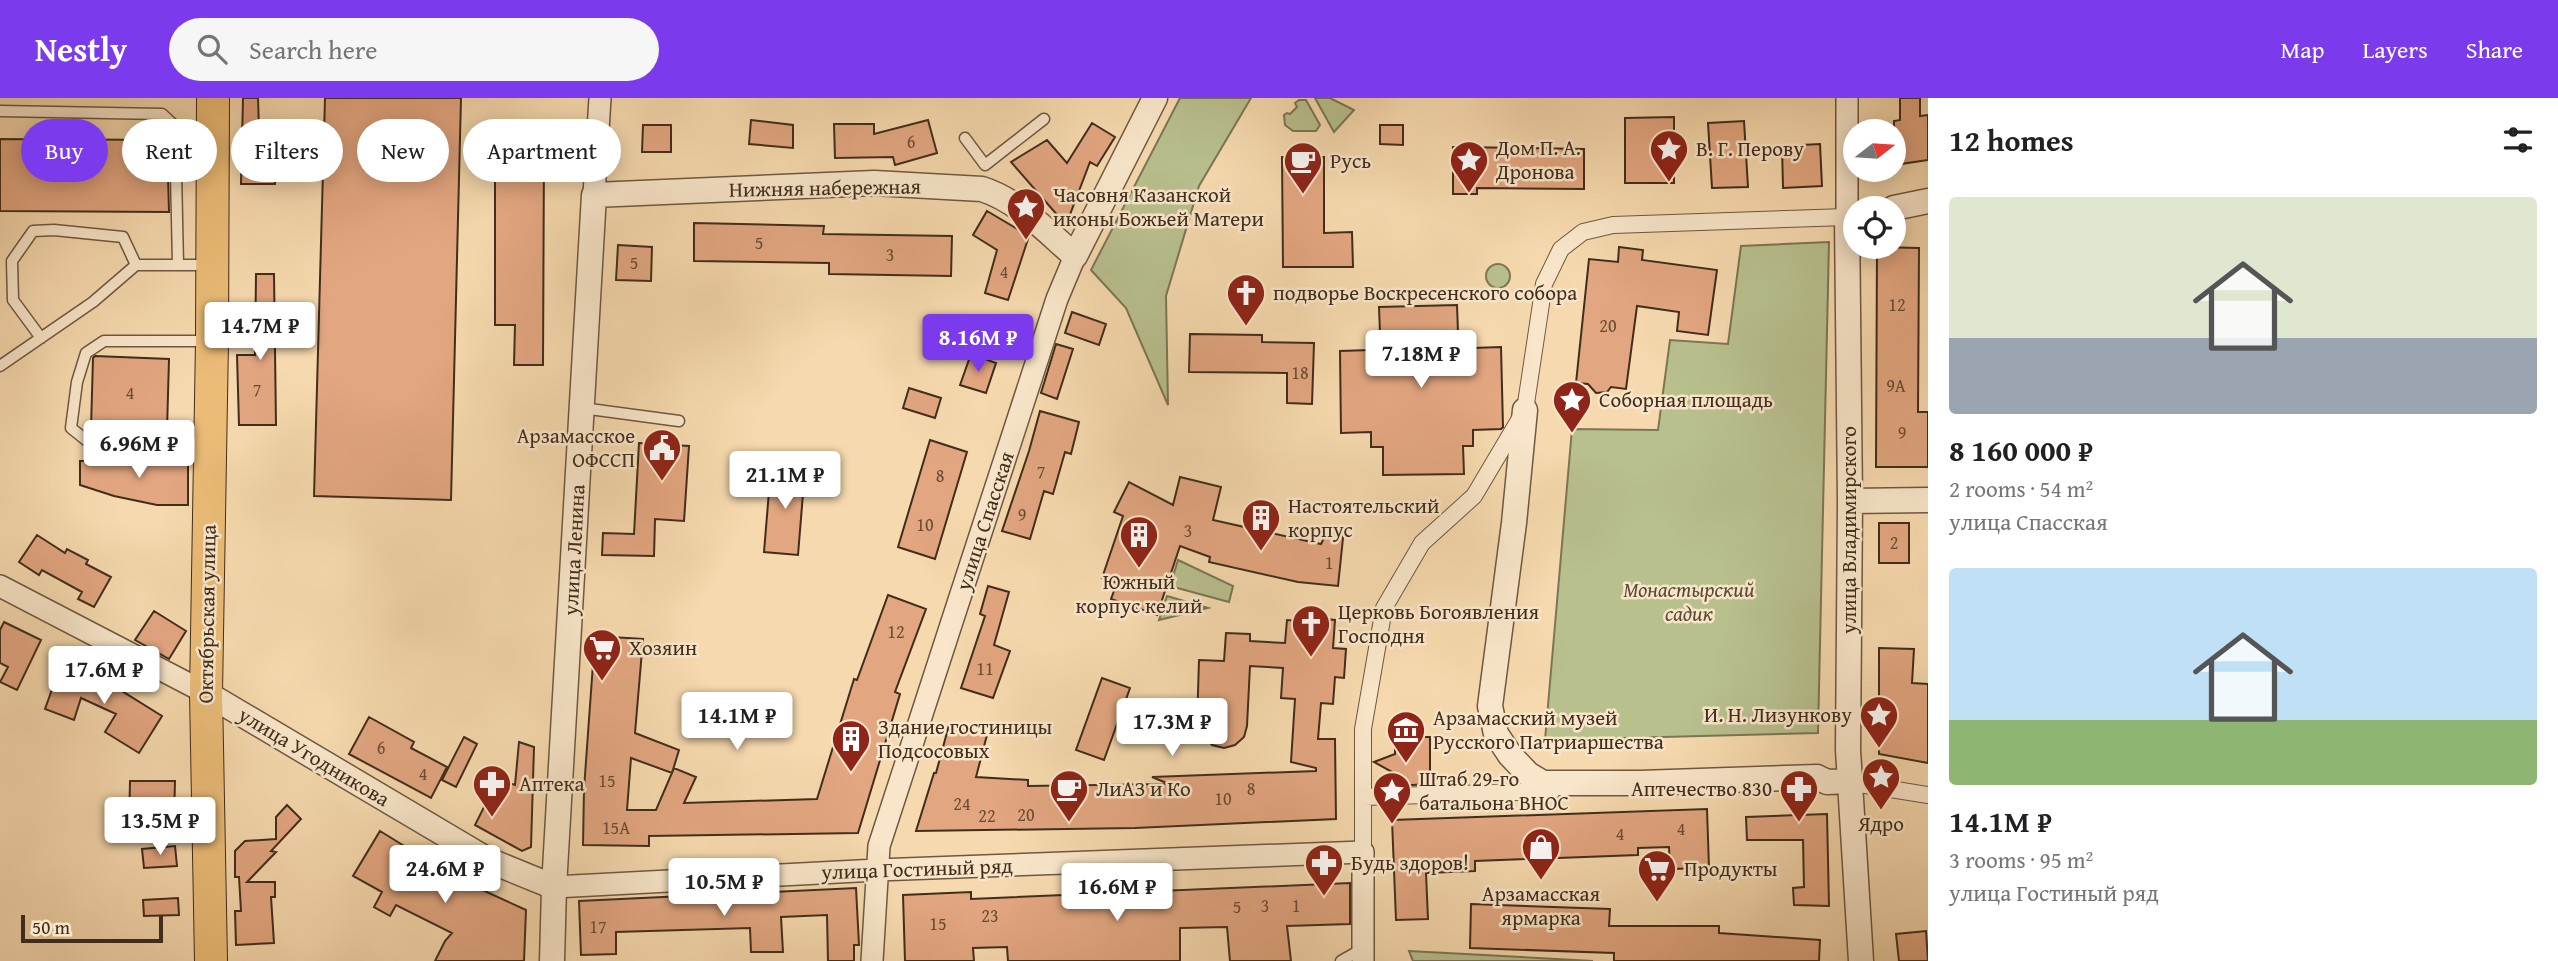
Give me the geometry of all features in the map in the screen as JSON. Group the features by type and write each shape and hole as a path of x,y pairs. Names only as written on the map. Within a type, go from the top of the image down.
{"main road":[{"name":"Октябрьская улица","path":"211,961 206,693 213,98"}],"street":[{"name":"улица Ленина","path":"552,961 554,887 600,98"},
{"name":"улица Спасская","path":"872,961 879,846 1057,299 1075,256 1155,98"},
{"name":"улица Владимирского","path":"1847,98 1850,196"},
{"name":"Нижняя набережная","path":"594,195 983,177 998,194 1019,207 1075,256"},
{"path":"1906,206 1928,201"},
{"path":"1843,216 1613,225 1583,232 1561,249 1544,284 1525,410 1514,523 1490,706 1496,734 1510,755 1528,774 1543,783 1640,783 1817,777 1928,795"},
{"name":"улица Владимирского","path":"1851,259 1850,501 1838,781 1861,961"},
{"path":"1364,954 1363,729 1384,608 1422,543 1474,496 1525,410"},
{"path":"1850,501 1928,500"},
{"name":"улица Угодникова","path":"0,586 206,693 488,860 554,887"},
{"path":"1364,797 1838,781"},
{"name":"улица Гостиный ряд","path":"554,887 877,870 1363,852"}],"lane":[{"path":"0,111 162,114 175,126 178,265"},
{"path":"965,138 983,177 1044,120"},
{"path":"41,338 13,300 12,261 33,231 54,230 123,237 136,265"},
{"path":"0,366 93,302 136,265 212,265"},
{"path":"210,444 91,444 71,428 77,383 86,353 104,341 212,341"},
{"path":"582,408 679,421"},
{"path":"1341,961 1364,954"}],"green space":[{"path":"1180,98 1251,98 1199,186 1166,296 1168,405 1126,308 1091,270"},
{"path":"1315,98 1330,98 1354,110 1334,132"},
{"path":"1306,100 1320,125 1316,131 1293,131 1285,125 1284,115 1290,114 1297,107 1295,103"},
{"name":"Монастырский садик","path":"1829,242 1818,733 1545,740 1572,429 1658,430 1670,340 1728,344 1741,246"},
{"path":"1498,264 1507,267 1510,276 1507,285 1498,288 1489,285 1486,276 1489,267"},
{"path":"1178,560 1233,586 1229,602 1170,586"},
{"path":"1167,596 1208,608 1159,620"},
{"path":"1409,951 1593,961 1413,961"}],"building":[{"path":"243,98 258,98 259,119 243,119"},
{"path":"325,98 461,98 451,500 314,496 323,182 343,182 343,119 324,119"},
{"path":"1900,98 1920,98 1920,116 1928,115 1928,160 1906,163 1906,119 1900,119"},
{"path":"1674,117 1674,183 1625,183 1625,118"},
{"path":"751,120 793,125 793,148 749,144"},
{"path":"928,120 937,153 895,165 893,157 835,158 834,124 874,124 874,134"},
{"path":"1744,121 1748,187 1712,188 1708,123"},
{"path":"1092,123 1115,137 1097,166 1090,162 1066,225 1011,162 1047,140 1067,163"},
{"path":"643,125 671,125 671,152 642,152"},
{"path":"1380,125 1403,125 1403,145 1380,144"},
{"path":"0,139 21,139 21,182 108,182 108,140 122,140 122,182 168,182 169,212 0,211"},
{"path":"1820,144 1822,186 1783,188 1782,146"},
{"path":"1453,147 1584,149 1584,189 1477,188 1477,194 1453,194"},
{"name":"Русь","path":"1282,157 1324,157 1324,233 1352,232 1353,267 1283,267"},
{"path":"241,182 275,182 275,184"},
{"path":"495,182 544,182 543,365 514,365 515,325 495,325"},
{"path":"987,211 1029,236 1008,300 985,293 997,250 973,235"},
{"path":"694,223 824,226 823,234 952,236 951,276 829,274 829,263 694,261"},
{"path":"618,245 652,247 651,281 616,280"},
{"path":"1619,247 1643,250 1642,260 1717,270 1708,335 1677,331 1679,312 1637,306 1626,389 1611,387 1607,392 1596,393 1588,384 1576,383 1589,259 1618,262"},
{"path":"1906,248 1919,248 1918,412 1928,412 1928,467 1876,467 1877,259 1906,259"},
{"path":"256,274 274,274 276,425 239,425 237,355 255,355"},
{"path":"1457,305 1458,332 1471,332 1472,348 1501,347 1503,427 1473,430 1473,446 1463,446 1464,474 1383,475 1383,447 1371,447 1371,432 1341,433 1340,351 1370,350 1369,333 1380,333 1379,307"},
{"path":"1072,312 1106,324 1099,345 1065,333"},
{"path":"1190,334 1262,335 1262,342 1314,343 1312,404 1287,403 1287,373 1189,372"},
{"path":"1056,344 1073,349 1057,399 1041,393"},
{"path":"971,354 996,363 986,393 960,385"},
{"path":"95,356 169,359 167,430 91,428"},
{"path":"909,388 941,398 935,418 903,408"},
{"path":"1040,411 1079,422 1071,454 1065,452 1053,494 1044,491 1030,539 1002,531"},
{"path":"930,440 967,452 935,559 898,547"},
{"name":"Арзамасское ОФССП","path":"639,443 689,446 684,521 655,519 654,556 602,555 603,533 634,534"},
{"path":"188,460 188,505 157,505 80,485 80,461"},
{"path":"771,467 805,469 798,555 764,552"},
{"path":"1180,477 1221,487 1213,520 1321,544 1329,528 1340,528 1343,538 1338,586 1298,582 1209,562 1210,557 1180,546 1157,615 1111,599 1117,583 1102,578 1123,516 1114,512 1129,482 1173,505"},
{"path":"1879,523 1909,523 1909,563 1879,563"},
{"path":"37,535 65,553 67,549 88,560 86,564 111,577 94,607 78,599 82,592 42,570 39,575 19,562"},
{"path":"988,586 1009,592 994,645 1010,651 993,698 961,688 985,616 980,614"},
{"path":"888,595 926,609 895,692 900,694 858,833 649,836 649,846 583,845 584,789 595,636 643,639 635,733 679,750 672,772 674,768 696,777 684,803 817,799 854,679 857,680","holes":["631,758 672,773 656,810 627,810"]},
{"path":"154,611 186,631 169,659 135,640"},
{"path":"1302,612 1326,614 1326,619 1335,620 1333,648 1346,649 1344,678 1335,677 1333,704 1321,703 1318,739 1335,739 1336,819 1135,828 916,831 949,725 987,735 976,777 1028,780 1028,786 1169,784 1152,777 1316,771 1316,768 1291,762 1295,699 1281,698 1283,668 1250,666 1247,726 1244,737 1235,745 1224,748 1212,745 1205,736 1206,725 1197,725 1199,660 1224,661 1226,633 1250,634 1250,641 1285,643 1287,620 1301,621"},
{"path":"4,622 41,640 17,690 0,682 8,667 0,663 0,630"},
{"path":"1879,648 1914,649 1912,683 1928,684 1928,763 1879,754"},
{"path":"73,660 93,670 90,675 112,685 162,716 139,753 105,732 116,714 81,698 74,720 45,709 54,684 61,686"},
{"path":"1102,678 1130,688 1104,760 1076,750"},
{"path":"369,717 414,742 411,748 447,767 431,798 349,754"},
{"path":"464,737 477,744 456,787 442,780"},
{"name":"Арзамасский музей Русского Патриаршества","path":"1395,737 1430,737 1430,784 1394,786 1394,773 1374,762 1395,754"},
{"path":"519,742 534,747 531,847 522,851 475,825 498,779 515,785"},
{"path":"130,781 175,781 174,818 152,817 152,828 129,828"},
{"path":"287,805 301,819 271,851 276,852 247,882 275,882 275,897 271,897 274,943 236,945 235,911 241,911 239,877 235,877 235,851 245,841 276,839 276,817"},
{"path":"1707,809 1709,868 1670,869 1669,847 1638,848 1638,855 1475,861 1475,871 1426,873 1428,919 1396,920 1392,820"},
{"path":"1827,814 1829,906 1794,905 1793,888 1804,887 1803,840 1747,840 1746,817"},
{"path":"380,831 406,847 404,851 430,866 526,910 524,961 435,961 452,933 396,905 390,916 374,907 382,892 353,876"},
{"path":"175,846 177,866 144,868 142,849"},
{"path":"1350,883 1350,924 1287,926 1291,961 1230,961 1227,927 1180,928 1180,961 1008,961 1007,947 973,948 974,961 905,961 903,895 971,892 971,899"},
{"path":"856,888 859,945 854,945 854,961 828,961 827,915 781,917 783,952 751,952 750,928 616,932 616,954 581,955 579,901"},
{"path":"178,898 179,915 144,916 143,900"},
{"path":"1471,904 1610,909 1609,926 1719,926 1719,933 1820,940 1819,961 1614,961 1614,953 1470,948"},
{"path":"1926,931 1928,961 1899,961 1896,934"}],"place":[{"name":"В. Г. Перову","path":"1669,183"},
{"name":"Дом П. А. Дронова","path":"1469,194"},
{"name":"Русь","path":"1303,195"},
{"name":"Часовня Казанской иконы Божьей Матери","path":"1026,241"},
{"name":"подворье Воскресенского собора","path":"1246,327"},
{"name":"Соборная площадь","path":"1572,434"},
{"name":"Арзамасское ОФССП","path":"662,482"},
{"name":"Настоятельский корпус","path":"1261,552"},
{"name":"Южный корпус келий","path":"1139,569"},
{"name":"Церковь Богоявления Господня","path":"1311,658"},
{"name":"Хозяин","path":"602,682"},
{"name":"И. Н. Лизункову","path":"1879,749"},
{"name":"Арзамасский музей Русского Патриаршества","path":"1406,764"},
{"name":"Здание гостиницы Подсосовых","path":"851,773"},
{"name":"Ядро","path":"1881,811"},
{"name":"Аптека","path":"492,818"},
{"name":"ЛиАЗ и Ко","path":"1069,823"},
{"name":"Аптечество 830","path":"1799,823"},
{"name":"Штаб 29-го батальона ВНОС","path":"1392,825"},
{"name":"Арзамасская ярмарка","path":"1541,881"},
{"name":"Будь здоров!","path":"1324,897"},
{"name":"Продукты","path":"1657,903"}]}
